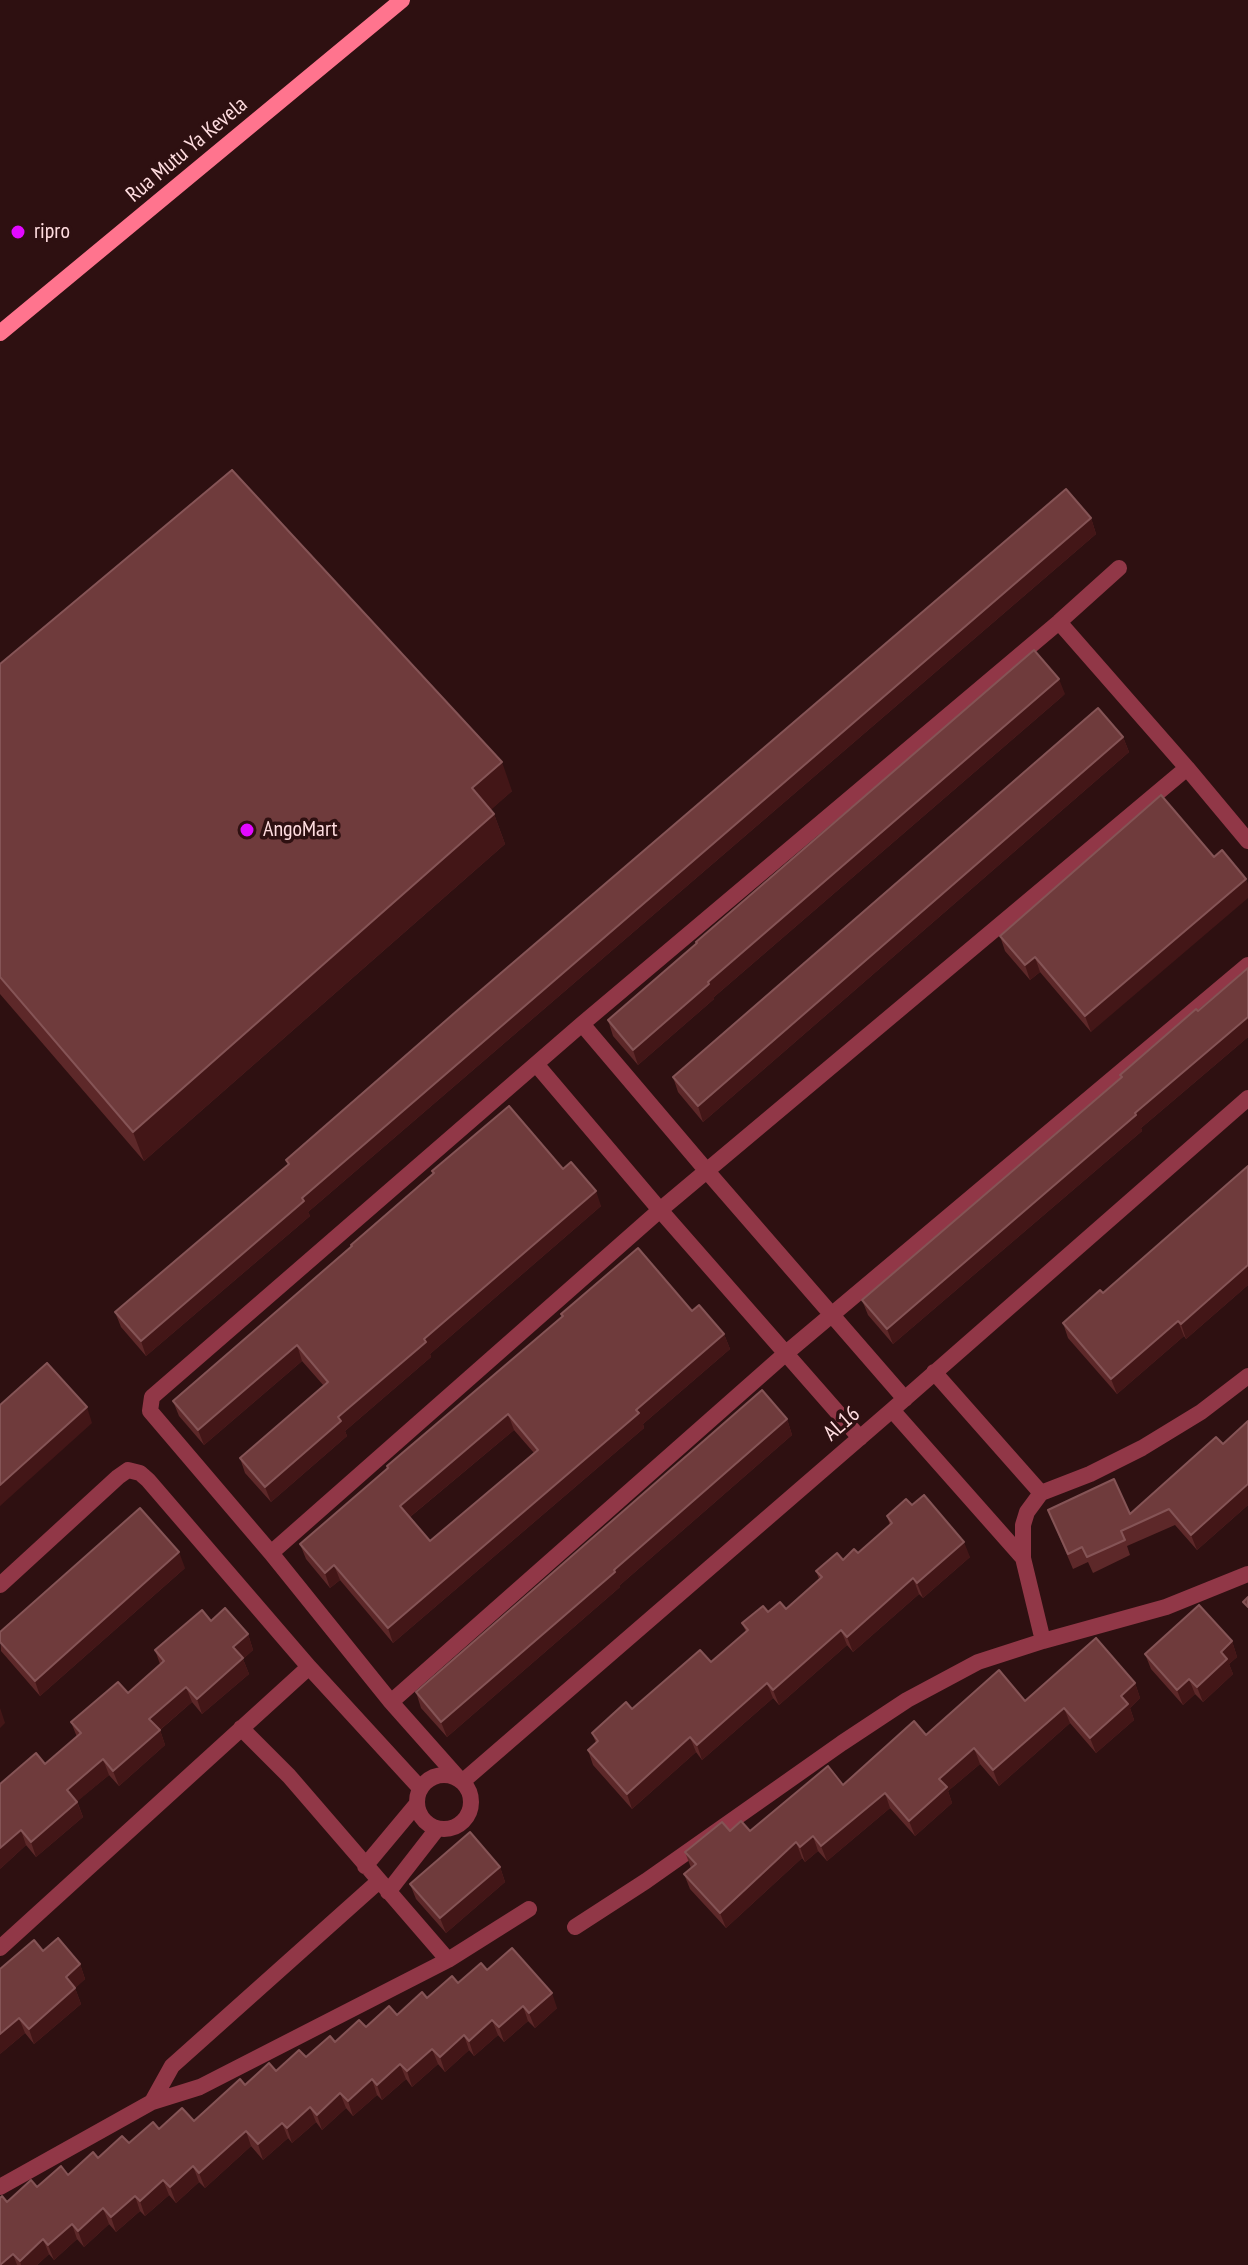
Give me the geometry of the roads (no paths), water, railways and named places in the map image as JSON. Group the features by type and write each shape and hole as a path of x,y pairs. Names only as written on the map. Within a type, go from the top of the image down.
{"main road":[{"name":"Rua Mutu Ya Kevela","path":"0,333 402,0"}],"street":[{"path":"416,1805 423,1820 437,1829 446,1830 455,1827 468,1815 471,1797 462,1782 391,1702 271,1553 150,1411 152,1397 582,1024 1119,568"},
{"path":"1059,622 1248,841"},
{"path":"271,1553 706,1170 1187,768"},
{"path":"391,1702 785,1354 1248,965"},
{"path":"582,1024 905,1399"},
{"path":"536,1064 860,1438"},
{"name":"AL16","path":"462,1782 1248,1098"},
{"path":"934,1372 1041,1493"},
{"path":"1043,1641 1023,1558 1023,1525 1027,1512 1041,1493 1090,1474 1142,1448 1201,1412 1248,1376"},
{"path":"892,1410 1023,1558"},
{"path":"0,1585 118,1477 128,1470 140,1473 309,1667 420,1788"},
{"path":"575,1927 907,1700 978,1662 1166,1607 1248,1574"},
{"path":"0,1948 309,1667"},
{"path":"241,1728 289,1776 448,1960"},
{"path":"365,1866 416,1805 420,1788 432,1777 456,1777 462,1782"},
{"path":"152,2102 172,2066 383,1887 437,1829"},
{"path":"0,2187 152,2102 200,2087 448,1960 529,1909"}],"place":[{"name":"ripro","path":"18,232"},
{"name":"AngoMart","path":"247,830"}]}
